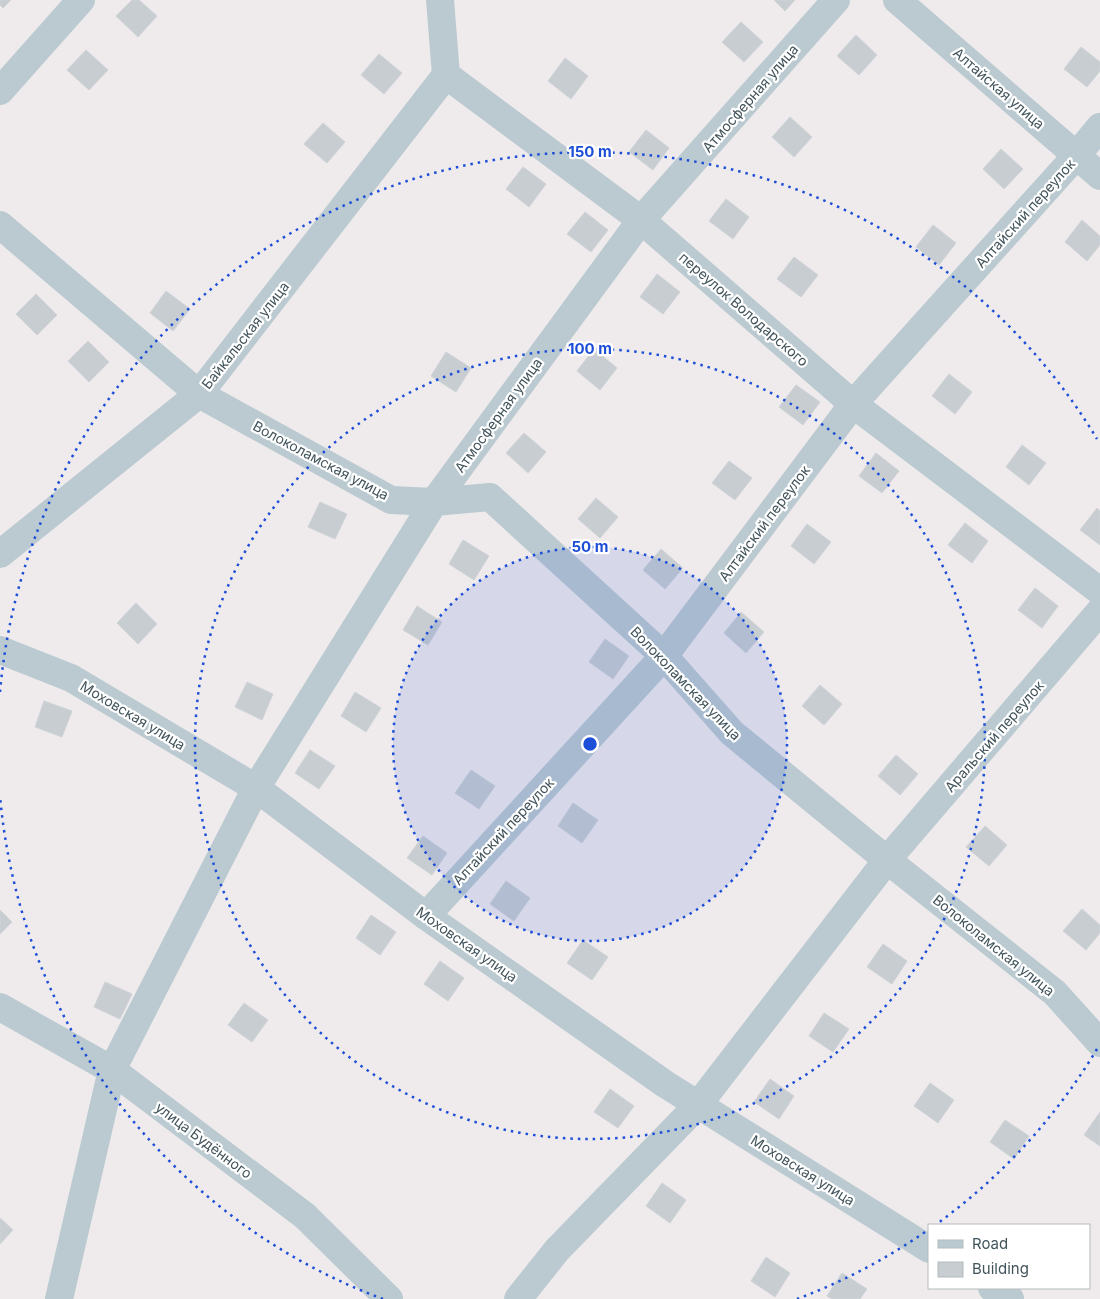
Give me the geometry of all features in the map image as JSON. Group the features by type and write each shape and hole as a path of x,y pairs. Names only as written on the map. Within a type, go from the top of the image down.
{"street":[{"path":"0,91 81,0"},
{"path":"440,0 446,75"},
{"name":"Атмосферная улица","path":"59,1299 112,1070 256,788 434,502 642,220 836,0"},
{"name":"Алтайская улица","path":"898,0 1100,176"},
{"name":"переулок Володарского","path":"446,75 642,220 853,404 1100,591"},
{"name":"Байкальская улица","path":"0,554 199,394 446,75"},
{"name":"Алтайский переулок","path":"426,916 664,656 853,404 1100,127"},
{"name":"Волоколамская улица","path":"0,225 199,394 391,500 434,502 490,497 664,656 732,733 887,860 1055,993 1100,1043"},
{"name":"Аральский переулок","path":"518,1299 557,1250 698,1104 887,860 1100,611"},
{"name":"Моховская улица","path":"0,650 71,678 256,788 426,916 665,1084 928,1247"},
{"name":"улица Будённого","path":"0,1007 112,1070 304,1216 390,1299"}],"building":[{"path":"0,0 11,0 3,8 0,5"},
{"path":"132,0 139,0 157,16 138,37 116,16"},
{"path":"774,0 795,0 785,11"},
{"path":"741,22 763,42 744,62 722,42"},
{"path":"856,35 877,55 859,75 837,56"},
{"path":"1081,47 1100,62 1100,71 1087,87 1064,69"},
{"path":"86,50 108,70 89,90 67,70"},
{"path":"379,54 402,73 384,94 361,75"},
{"path":"565,58 588,76 571,99 548,81"},
{"path":"790,117 812,137 794,157 772,137"},
{"path":"323,123 345,142 327,163 304,144"},
{"path":"646,130 669,148 653,170 629,152"},
{"path":"1001,149 1023,169 1004,189 983,169"},
{"path":"523,167 546,184 529,207 506,189"},
{"path":"726,199 749,217 733,239 709,221"},
{"path":"585,212 608,230 591,252 567,234"},
{"path":"1082,220 1100,236 1100,245 1087,261 1065,242"},
{"path":"933,225 956,243 939,265 916,247"},
{"path":"794,257 818,275 801,297 777,279"},
{"path":"657,274 680,292 663,314 640,297"},
{"path":"166,291 190,309 173,331 150,313"},
{"path":"36,294 57,315 37,335 16,314"},
{"path":"88,341 109,362 89,382 68,361"},
{"path":"594,349 617,368 600,390 577,371"},
{"path":"446,352 471,368 456,392 431,376"},
{"path":"949,374 972,392 955,414 932,396"},
{"path":"796,385 820,402 803,425 779,407"},
{"path":"524,433 546,452 528,473 506,453"},
{"path":"1022,445 1046,463 1029,485 1006,467"},
{"path":"876,453 899,471 882,493 859,476"},
{"path":"729,461 752,478 735,500 712,483"},
{"path":"596,498 618,517 600,538 578,519"},
{"path":"320,502 347,514 335,539 308,527"},
{"path":"1097,508 1100,511 1100,545 1080,530"},
{"path":"965,523 988,541 972,563 948,545"},
{"path":"807,524 831,542 814,564 791,546"},
{"path":"463,540 489,556 474,580 449,564"},
{"path":"661,549 683,568 665,589 643,570"},
{"path":"1035,588 1058,606 1042,628 1018,610"},
{"path":"136,603 157,624 138,644 117,623"},
{"path":"417,606 442,622 428,645 403,630"},
{"path":"741,612 764,632 746,653 724,633"},
{"path":"605,639 629,656 613,679 589,662"},
{"path":"247,682 273,694 262,720 235,707"},
{"path":"820,685 842,704 824,725 802,706"},
{"path":"355,692 381,708 366,732 341,716"},
{"path":"44,701 72,711 62,737 35,727"},
{"path":"310,750 335,766 319,789 295,773"},
{"path":"896,755 918,774 900,795 878,776"},
{"path":"471,770 495,786 479,809 455,793"},
{"path":"573,803 598,820 582,843 558,826"},
{"path":"985,826 1007,845 989,866 966,847"},
{"path":"423,836 447,853 432,875 407,858"},
{"path":"506,881 530,898 514,921 490,904"},
{"path":"1082,909 1100,925 1100,933 1086,950 1063,931"},
{"path":"0,910 12,922 0,934"},
{"path":"371,915 396,932 380,955 356,938"},
{"path":"583,940 608,957 592,980 567,963"},
{"path":"883,944 907,961 892,984 867,967"},
{"path":"440,961 464,978 448,1001 424,984"},
{"path":"105,982 132,994 120,1019 94,1007"},
{"path":"244,1003 268,1020 252,1042 228,1025"},
{"path":"824,1013 849,1029 833,1052 809,1036"},
{"path":"770,1079 794,1096 779,1119 754,1102"},
{"path":"930,1083 954,1100 938,1123 914,1106"},
{"path":"610,1089 634,1106 618,1128 594,1112"},
{"path":"1100,1112 1100,1146 1084,1135"},
{"path":"1005,1120 1029,1136 1014,1159 990,1142"},
{"path":"662,1183 686,1200 670,1223 646,1206"},
{"path":"0,1218 13,1230 0,1244"},
{"path":"766,1257 790,1273 775,1297 751,1281"},
{"path":"842,1273 867,1289 860,1299 832,1299 827,1296"}]}
